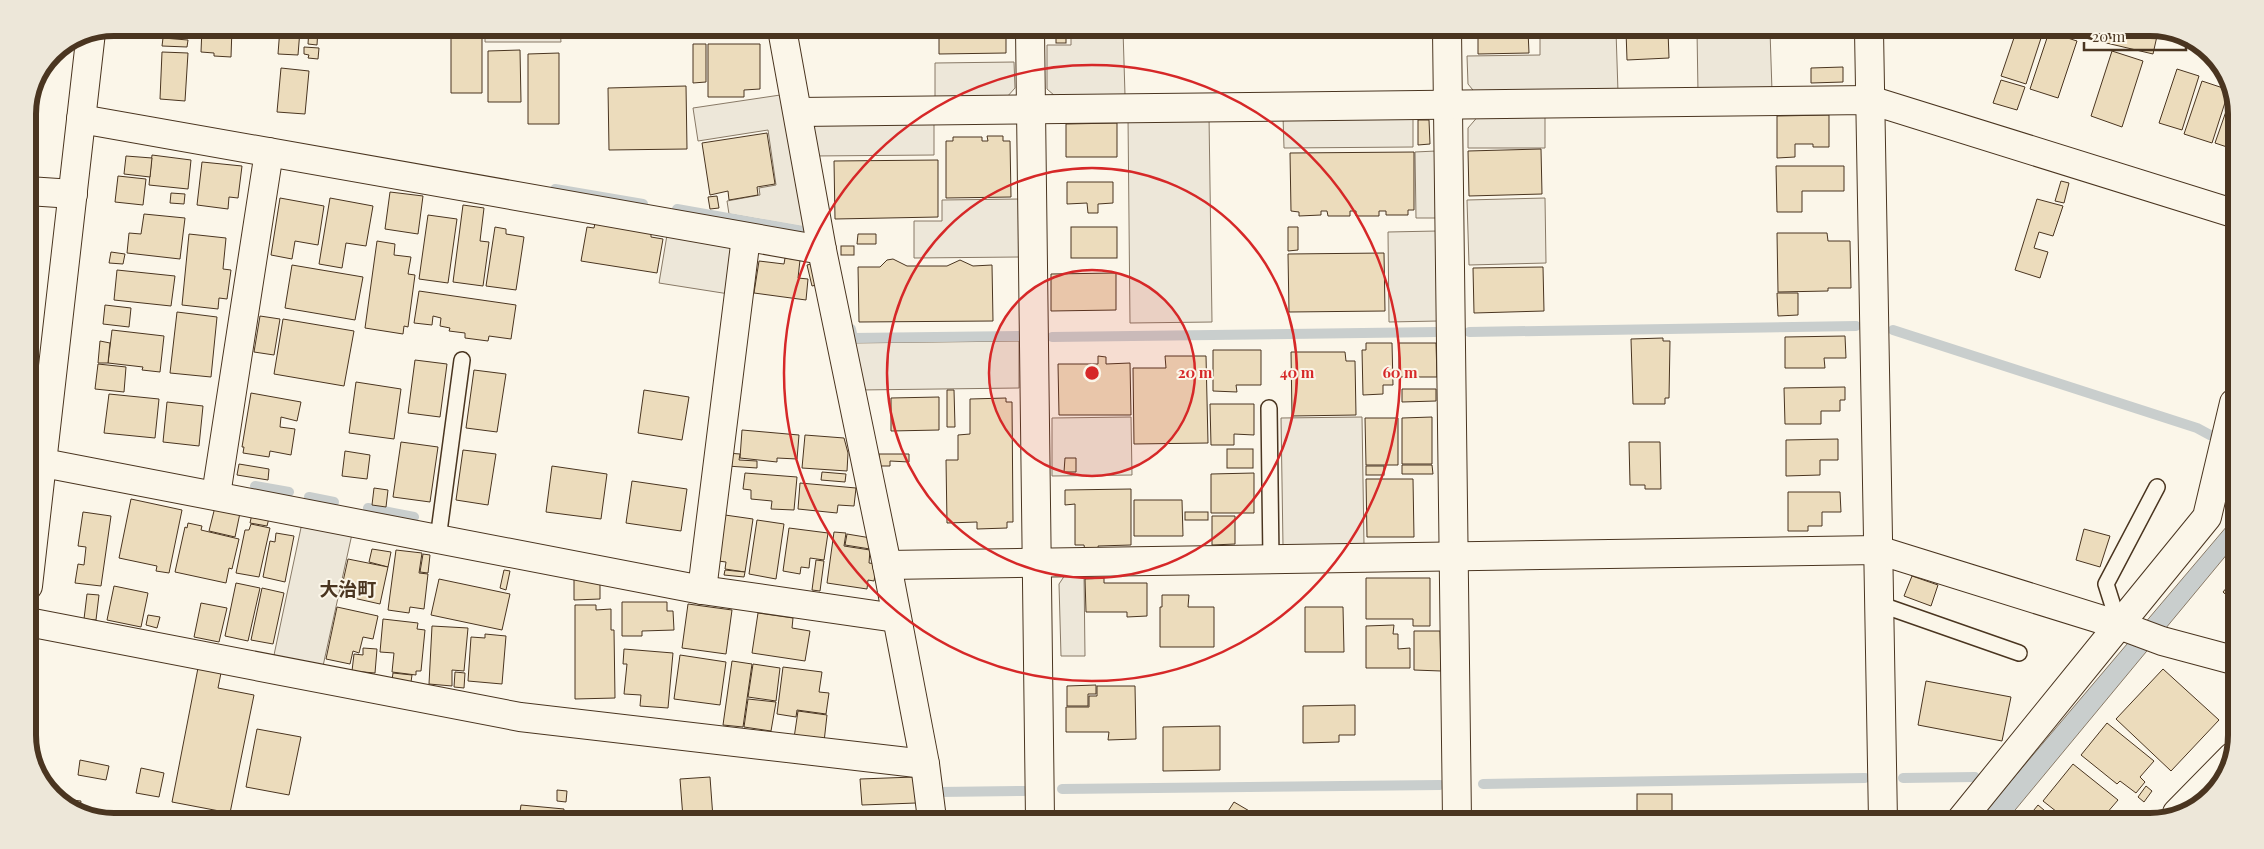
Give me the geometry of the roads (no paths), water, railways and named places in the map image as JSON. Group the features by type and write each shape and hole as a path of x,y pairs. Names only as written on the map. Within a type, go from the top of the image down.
{"street":[{"path":"783,36 822,250 926,764 931,813"},
{"path":"1030,36 1040,813"},
{"path":"1447,36 1457,813"},
{"path":"1869,36 1883,813"},
{"path":"36,454 73,194 90,40"},
{"path":"798,112 1870,100 2228,212"},
{"path":"81,119 822,250"},
{"path":"216,496 269,152"},
{"path":"36,192 73,194"},
{"path":"702,590 746,237"},
{"path":"2207,516 2228,428"},
{"path":"36,461 702,590 896,618"},
{"path":"1967,813 2124,627 2207,516 2228,492"},
{"path":"887,565 1878,550 2124,627 2162,641 2228,659"},
{"path":"36,624 520,717 926,764"},
{"path":"2186,804 2220,770"}],"lane":[{"path":"438,539 462,360"},
{"path":"1269,408 1271,560"},
{"path":"2124,627 2106,584 2157,487"},
{"path":"1879,604 2019,653"}],"waterway":[{"path":"555,189 643,204"},
{"path":"677,209 814,233"},
{"path":"1469,332 1856,326"},
{"path":"851,329 853,338 1020,336"},
{"path":"1893,330 2197,428 2210,435"},
{"path":"1052,337 1437,332"},
{"path":"255,486 289,492"},
{"path":"309,497 334,502"},
{"path":"368,508 414,517"},
{"path":"1903,778 1975,777"},
{"path":"1483,784 1865,778"},
{"path":"937,782 939,792 1024,791"},
{"path":"1062,789 1440,785"}],"district":[{"name":"大治町","path":"348,589"}]}
